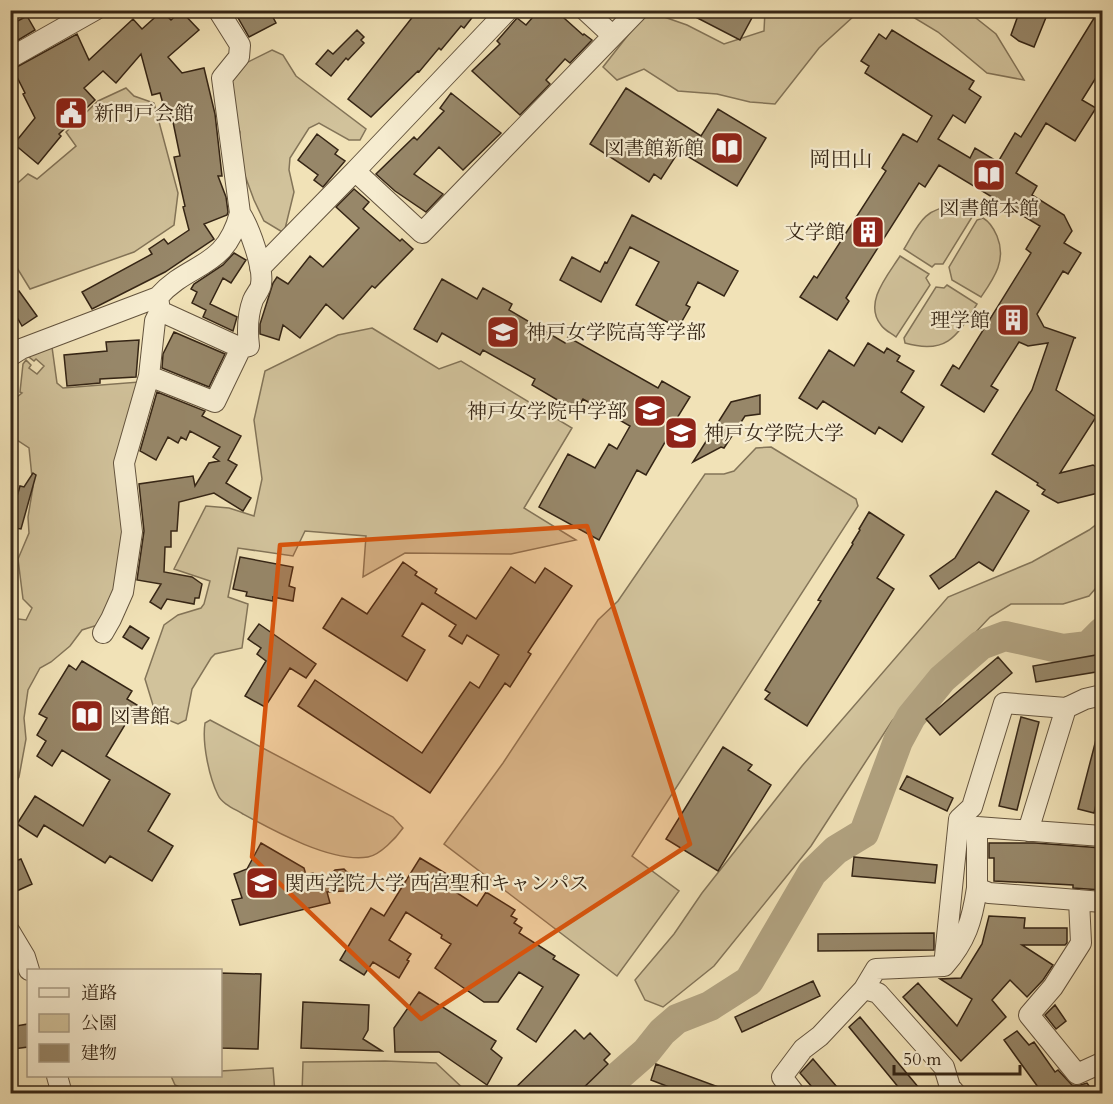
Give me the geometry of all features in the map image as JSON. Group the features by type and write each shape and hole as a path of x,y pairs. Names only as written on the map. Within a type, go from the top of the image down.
{"street":[{"path":"10,58 95,10"},
{"path":"103,633 123,592 132,532 124,463 149,376 159,304 169,285 205,264 226,247 235,231 240,213 222,78 239,57 240,45 218,10"},
{"path":"260,268 508,10"},
{"path":"585,10 612,36"},
{"path":"355,171 422,233 638,10"},
{"path":"14,348 159,304 241,348 249,346 246,327 253,301 261,284 260,268 246,223 240,213"},
{"path":"149,376 215,402 241,348"},
{"path":"944,966 958,819 972,807 1004,703 1066,708 1085,699 1102,695"},
{"path":"1028,831 1066,708"},
{"path":"795,1094 782,1077 803,1049 820,1036 864,989 876,969 944,966 965,939 973,913 977,888 977,827 1102,836"},
{"path":"977,888 989,893 1102,902"},
{"path":"1079,900 1081,943 1053,987 1029,1015 1077,1074 1099,1064 1102,1069"},
{"path":"10,932 25,957 29,969"},
{"path":"864,989 878,993 944,1067 950,1087 956,1094"},
{"path":"57,1077 62,1094"}],"highlighted area":[{"path":"587,526 690,844 421,1019 252,857 280,545"}],"green space":[{"path":"647,11 687,25 724,44 764,31 765,11 885,11 854,16 819,48 775,104 750,102 717,94 678,91 644,69 617,80 603,67"},
{"path":"903,11 967,11 996,34 1024,80 987,73 938,32"},
{"path":"272,50 283,55 296,76 366,129 360,140 349,140 319,123 309,128 290,158 289,170 294,192 284,233 264,221 254,200 237,154 240,132 227,97 233,75 240,66"},
{"path":"126,88 134,96 154,103 178,193 174,225 134,252 30,289 11,258 11,189 28,174 37,179 76,146 66,132 98,101"},
{"path":"962,206 971,210 972,217 943,264 935,264 932,267 904,249 928,214 944,207"},
{"path":"983,218 995,231 1001,253 998,268 981,297 952,280 949,267 977,220"},
{"path":"900,256 929,274 926,278 930,285 896,337 881,325 875,308 879,289"},
{"path":"947,285 977,304 957,334 941,344 931,346 905,343 904,338 936,287 944,288"},
{"path":"372,328 439,369 461,361 572,428 524,508 576,540 511,554 405,553 363,577 366,536 305,531 293,556 238,548 228,597 248,604 242,648 215,654 211,658 192,689 186,720 178,724 156,715 145,679 164,625 178,615 201,608 210,581 174,569 206,506 229,508 254,516 262,479 254,420 265,371 338,335"},
{"path":"52,347 57,383 63,388 139,382 127,526 118,589 101,624 82,630 70,646 40,668 28,690 24,718 26,739 11,807 11,618 26,620 32,608 23,599 18,559 29,533 28,517 33,487 29,448 11,436 11,402 22,393 20,392 23,364 26,360 31,365 29,368 37,374 44,366 36,359 34,361 29,357 32,353"},
{"path":"771,447 856,499 858,506 632,856 679,891 617,976 444,844 503,763 598,620 618,601 705,474 724,474 734,471 756,448"},
{"path":"1102,520 1102,581 1089,596 1063,604 1011,604 990,617 892,721 811,846 714,966 663,1007 645,1000 635,980 674,934 702,893 802,766 948,597 1032,562 1089,530"},
{"path":"210,720 393,817 403,828 383,850 373,856 354,858 321,851 243,814 222,801 215,788 204,740 205,723"},
{"path":"303,1062 436,1063 468,1093 302,1093"},
{"path":"273,1068 275,1093 186,1093 186,1090 175,1085 171,1077 222,1077 222,1071"}],"building":[{"path":"247,10 269,10 276,23 249,37 237,16"},
{"path":"418,10 478,10 464,28 461,26 441,50 439,48 419,72 371,117 348,99"},
{"path":"539,10 555,10 592,40 570,63 565,59 546,80 550,84 520,115 472,71 500,44 497,41 517,18 526,25"},
{"path":"682,10 747,10 754,14 740,40"},
{"path":"1020,10 1049,10 1034,47 1011,35"},
{"path":"1099,10 1102,10 1102,68 1082,100 1096,108 1075,141 1046,123 1016,173 1037,186 1032,195 1064,215 1072,231 1064,243 1081,253 1068,274 1063,271 1037,314 1044,327 1076,338 1074,338 1056,390 1096,417 1060,473 1093,465 1102,471 1102,486 1098,493 1058,503 1042,494 1045,490 1037,485 1038,483 992,454 1032,390 1048,343 1028,346 1019,342 991,386 998,390 984,412 941,385 953,365 959,369 1031,253 1026,249 1040,226 939,165 925,187 919,183 846,298 849,301 837,320 800,297 814,276 817,278 886,171 882,168 903,134 917,142 932,116 865,73 869,66 861,61 879,34 886,39 892,30 974,81 969,89 981,97 965,123 953,115 938,139 970,158 975,148 998,162 1015,133 1021,137"},
{"path":"162,11 171,20 181,11 199,30 168,57 182,73 204,68 215,114 222,176 218,176 226,197 228,212 227,215 204,224 214,239 165,272 92,309 82,292 152,254 149,249 164,239 168,244 189,230 174,157 180,156 172,117 167,118 160,93 152,95 141,54 116,83 103,71 84,88 95,100 59,134 61,136 38,164 14,144 35,118 13,69 77,34 89,60 133,19 142,29"},
{"path":"27,16 35,30 15,42 10,33 10,25"},
{"path":"357,30 364,37 361,40 364,43 348,60 346,58 331,76 316,64 328,50 333,54"},
{"path":"626,88 701,136 718,109 766,138 737,186 679,151 661,179 654,174 649,182 590,144"},
{"path":"451,93 501,133 463,170 439,147 414,174 443,194 426,212 395,191 376,174 414,137 417,140 444,111 440,108"},
{"path":"317,134 338,150 335,154 345,161 323,187 314,180 318,175 298,160"},
{"path":"354,189 369,202 363,209 400,241 402,239 413,249 375,288 372,286 343,319 326,304 300,338 283,325 279,340 260,334 260,324 277,277 288,284 310,256 323,267 359,228 336,207"},
{"path":"632,215 738,271 724,296 698,282 686,305 690,307 678,328 636,305 659,262 630,247 601,302 560,280 572,257 600,272"},
{"path":"234,253 246,260 231,283 223,278 210,304 237,317 233,331 203,317 206,310 192,303 197,292 191,289 194,284 223,265"},
{"path":"442,279 477,299 483,288 512,304 509,310 565,343 568,337 658,388 662,381 690,397 677,418 682,422 676,432 672,430 646,475 637,470 599,540 539,507 568,454 595,468 609,444 617,449 630,426 583,399 576,411 532,385 535,379 483,350 480,355 442,333 437,342 414,329"},
{"path":"19,291 37,316 22,326 18,319 10,324 10,297"},
{"path":"174,332 225,354 209,387 162,368 163,354"},
{"path":"139,340 136,377 100,379 100,383 67,386 64,355 107,351 106,342"},
{"path":"868,343 884,353 887,348 900,356 897,361 914,371 901,392 924,407 902,442 879,427 875,434 823,401 817,409 799,398 829,350 854,366"},
{"path":"157,392 205,411 202,416 241,436 228,460 237,465 226,483 251,498 243,511 214,493 179,502 177,531 171,531 171,547 165,547 164,572 192,577 202,584 199,598 195,598 194,604 167,599 161,609 150,602 161,584 137,580 144,531 139,484 193,476 195,486 209,463 219,461 213,457 220,447 190,431 186,440 181,437 178,443 168,437 156,460 140,451"},
{"path":"760,395 760,414 745,416 724,448 721,447 693,462 731,402"},
{"path":"33,473 36,475 21,529 15,528 10,534 10,509 16,500 20,486 24,487"},
{"path":"996,491 1029,511 993,571 979,562 939,589 930,576 955,558"},
{"path":"869,512 904,535 877,578 894,589 807,726 765,699 770,693 765,690 821,601 818,600 853,544"},
{"path":"240,557 293,567 289,586 295,588 293,601 273,597 273,601 246,596 247,592 233,589"},
{"path":"403,562 417,572 415,575 437,589 435,593 476,619 511,567 535,583 545,568 572,586 528,652 531,654 510,687 505,683 430,793 298,706 315,680 422,753 470,682 479,688 499,655 467,635 462,644 449,636 456,625 422,603 402,636 425,650 407,681 323,628 342,598 367,614"},
{"path":"259,624 316,664 306,678 290,668 265,707 245,696 266,661 257,654 261,648 248,639"},
{"path":"130,626 149,638 142,649 123,637"},
{"path":"1102,654 1102,671 1036,682 1033,666"},
{"path":"998,657 1012,673 940,735 926,719"},
{"path":"82,661 132,691 127,699 137,705 106,756 170,794 148,831 173,846 152,881 110,856 105,863 44,825 37,837 17,824 35,796 83,826 110,780 62,750 52,766 37,756 46,741 37,735 47,718 39,714 69,665 76,670"},
{"path":"1021,717 1039,722 1017,810 999,806"},
{"path":"1098,732 1102,733 1102,780 1094,813 1078,809"},
{"path":"723,747 752,765 748,770 771,785 718,871 666,839"},
{"path":"907,776 953,798 947,811 900,789"},
{"path":"261,843 304,868 306,875 313,873 318,888 335,870 344,869 350,875 351,885 344,891 327,892 330,903 240,925 232,900 242,898 234,874 247,869"},
{"path":"989,843 1035,843 1102,848 1102,890 1073,888 1073,885 994,881 994,858 989,858"},
{"path":"854,857 937,865 935,883 852,876"},
{"path":"420,858 460,882 454,891 477,906 486,892 515,910 511,916 517,919 514,923 522,928 519,933 555,956 553,959 579,975 536,1042 517,1029 543,987 519,972 498,1002 484,1002 435,968 451,944 441,938 442,935 406,912 389,940 411,954 399,978 373,962 364,975 340,960 371,908 384,916"},
{"path":"21,859 32,884 10,894 10,863"},
{"path":"989,916 1025,918 1024,928 1067,928 1067,943 1065,945 1022,945 1053,965 1027,997 1010,980 992,1000 1006,1017 961,1061 903,997 918,983 957,1026 972,999 940,979 961,978 982,944"},
{"path":"934,933 934,950 818,951 818,934"},
{"path":"222,973 261,974 258,1049 222,1048"},
{"path":"813,981 820,996 742,1032 735,1017"},
{"path":"419,992 496,1041 491,1049 502,1058 487,1085 439,1052 395,1052 394,1028"},
{"path":"303,1002 369,1005 368,1030 363,1039 382,1051 301,1048"},
{"path":"1055,1005 1066,1021 1056,1029 1045,1015"},
{"path":"860,1017 924,1094 904,1094 849,1027"},
{"path":"27,1024 27,1047 13,1049 10,1027"},
{"path":"575,1030 584,1039 590,1033 610,1054 604,1060 608,1064 577,1094 509,1094"},
{"path":"1017,1031 1029,1045 1034,1042 1055,1072 1058,1070 1072,1085 1087,1083 1095,1094 1043,1094 1004,1040"},
{"path":"813,1059 843,1094 818,1094 800,1073"},
{"path":"656,1064 732,1092 732,1094 687,1094 651,1080"}],"waterway":[{"path":"598,1094 646,1052 662,1032 677,1019 710,1006 749,981 812,873 836,850 864,833 898,741 911,717 942,679 981,645 1005,636 1063,649 1088,646 1102,632"}],"place":[{"name":"新門戸会館","path":"71,113"},
{"name":"図書館新館","path":"727,148"},
{"name":"図書館本館","path":"989,175"},
{"name":"文学館","path":"868,232"},
{"name":"理学館","path":"1013,320"},
{"name":"神戸女学院高等学部","path":"503,332"},
{"name":"神戸女学院中学部","path":"650,411"},
{"name":"神戸女学院大学","path":"681,433"},
{"name":"図書館","path":"87,716"},
{"name":"関西学院大学 西宮聖和キャンパス","path":"262,883"}],"district":[{"name":"岡田山","path":"841,159"}]}
